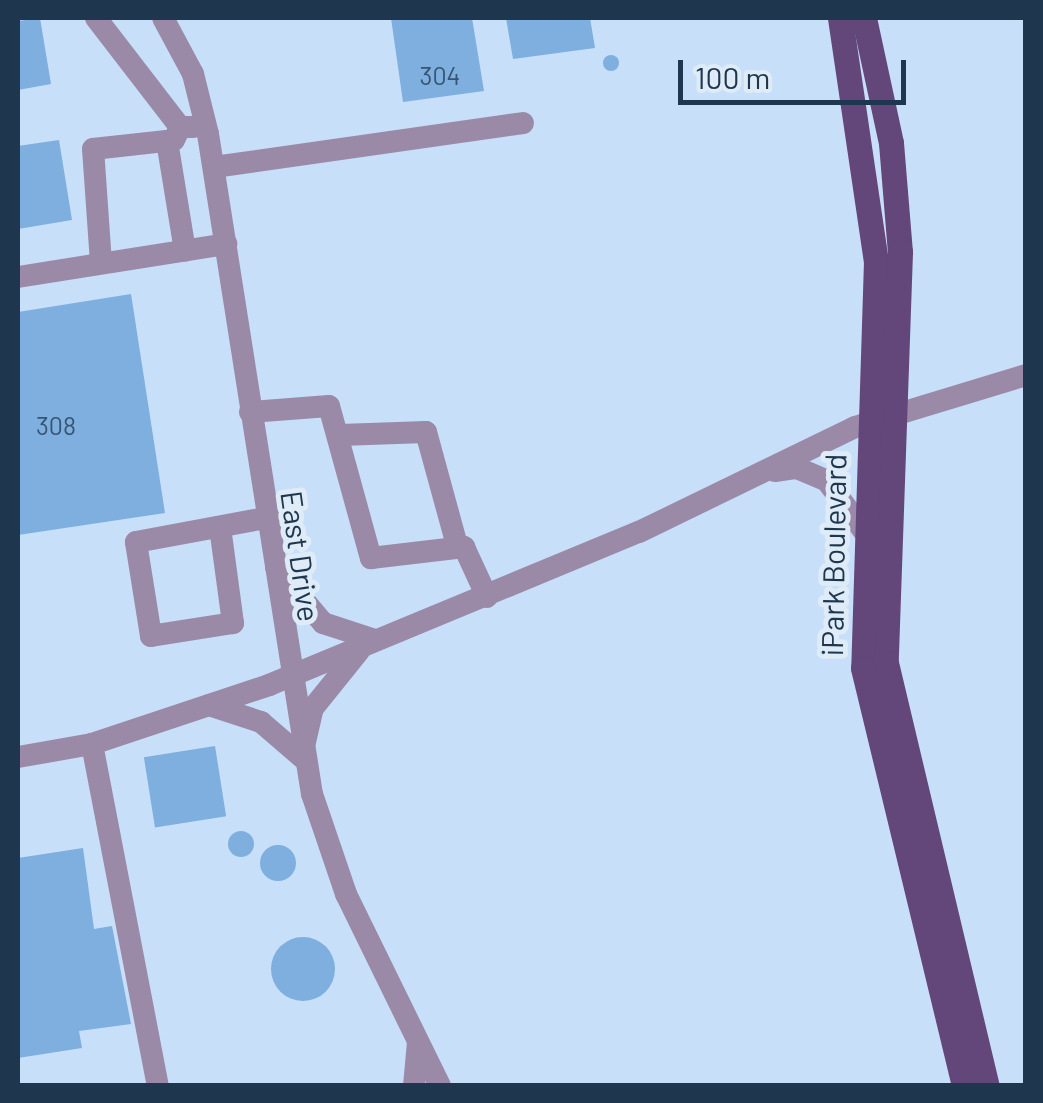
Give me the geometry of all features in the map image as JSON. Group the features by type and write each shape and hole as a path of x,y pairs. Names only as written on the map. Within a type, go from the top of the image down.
{"main road":[{"name":"iPark Boulevard","path":"840,18 875,246 886,664 987,1086"},
{"name":"iPark Boulevard","path":"864,18 897,197 881,419 863,530 870,723 964,1086"}],"street":[{"path":"96,18 173,134 185,251"},
{"name":"East Drive","path":"163,18 206,126 288,677 304,758 346,894 440,1086"},
{"path":"214,168 523,123"},
{"path":"101,263 93,149 206,126"},
{"path":"18,277 226,244"},
{"path":"18,757 92,744 288,677 372,639 486,597 881,419 1026,376"},
{"path":"250,412 314,402 335,413 371,558 457,545"},
{"path":"340,436 426,432 457,545 486,597"},
{"path":"757,474 813,473 863,530"},
{"path":"220,527 233,622 152,636 136,542 265,518"},
{"path":"271,558 310,613 372,639"},
{"path":"208,705 261,722 304,758 314,708 372,639"},
{"path":"92,744 158,1086"},
{"path":"414,1086 418,1042"}],"building":[{"path":"40,18 51,84 18,90 18,21"},
{"path":"391,18 472,18 484,91 403,102"},
{"path":"506,18 590,18 595,48 513,59"},
{"path":"611,55 619,63 611,71 603,63"},
{"path":"59,140 72,220 18,229 18,146"},
{"path":"131,294 165,513 18,535 18,312"},
{"path":"215,746 226,816 155,827 144,757"},
{"path":"241,831 250,835 254,844 250,853 241,857 232,853 228,844 232,835"},
{"path":"278,845 291,850 296,863 291,876 278,881 265,876 260,863 265,850"},
{"path":"83,848 94,929 112,926 131,1024 79,1031 82,1048 18,1058 18,858"},
{"path":"303,937 326,946 335,969 326,992 303,1001 280,992 271,969 280,946"}]}
